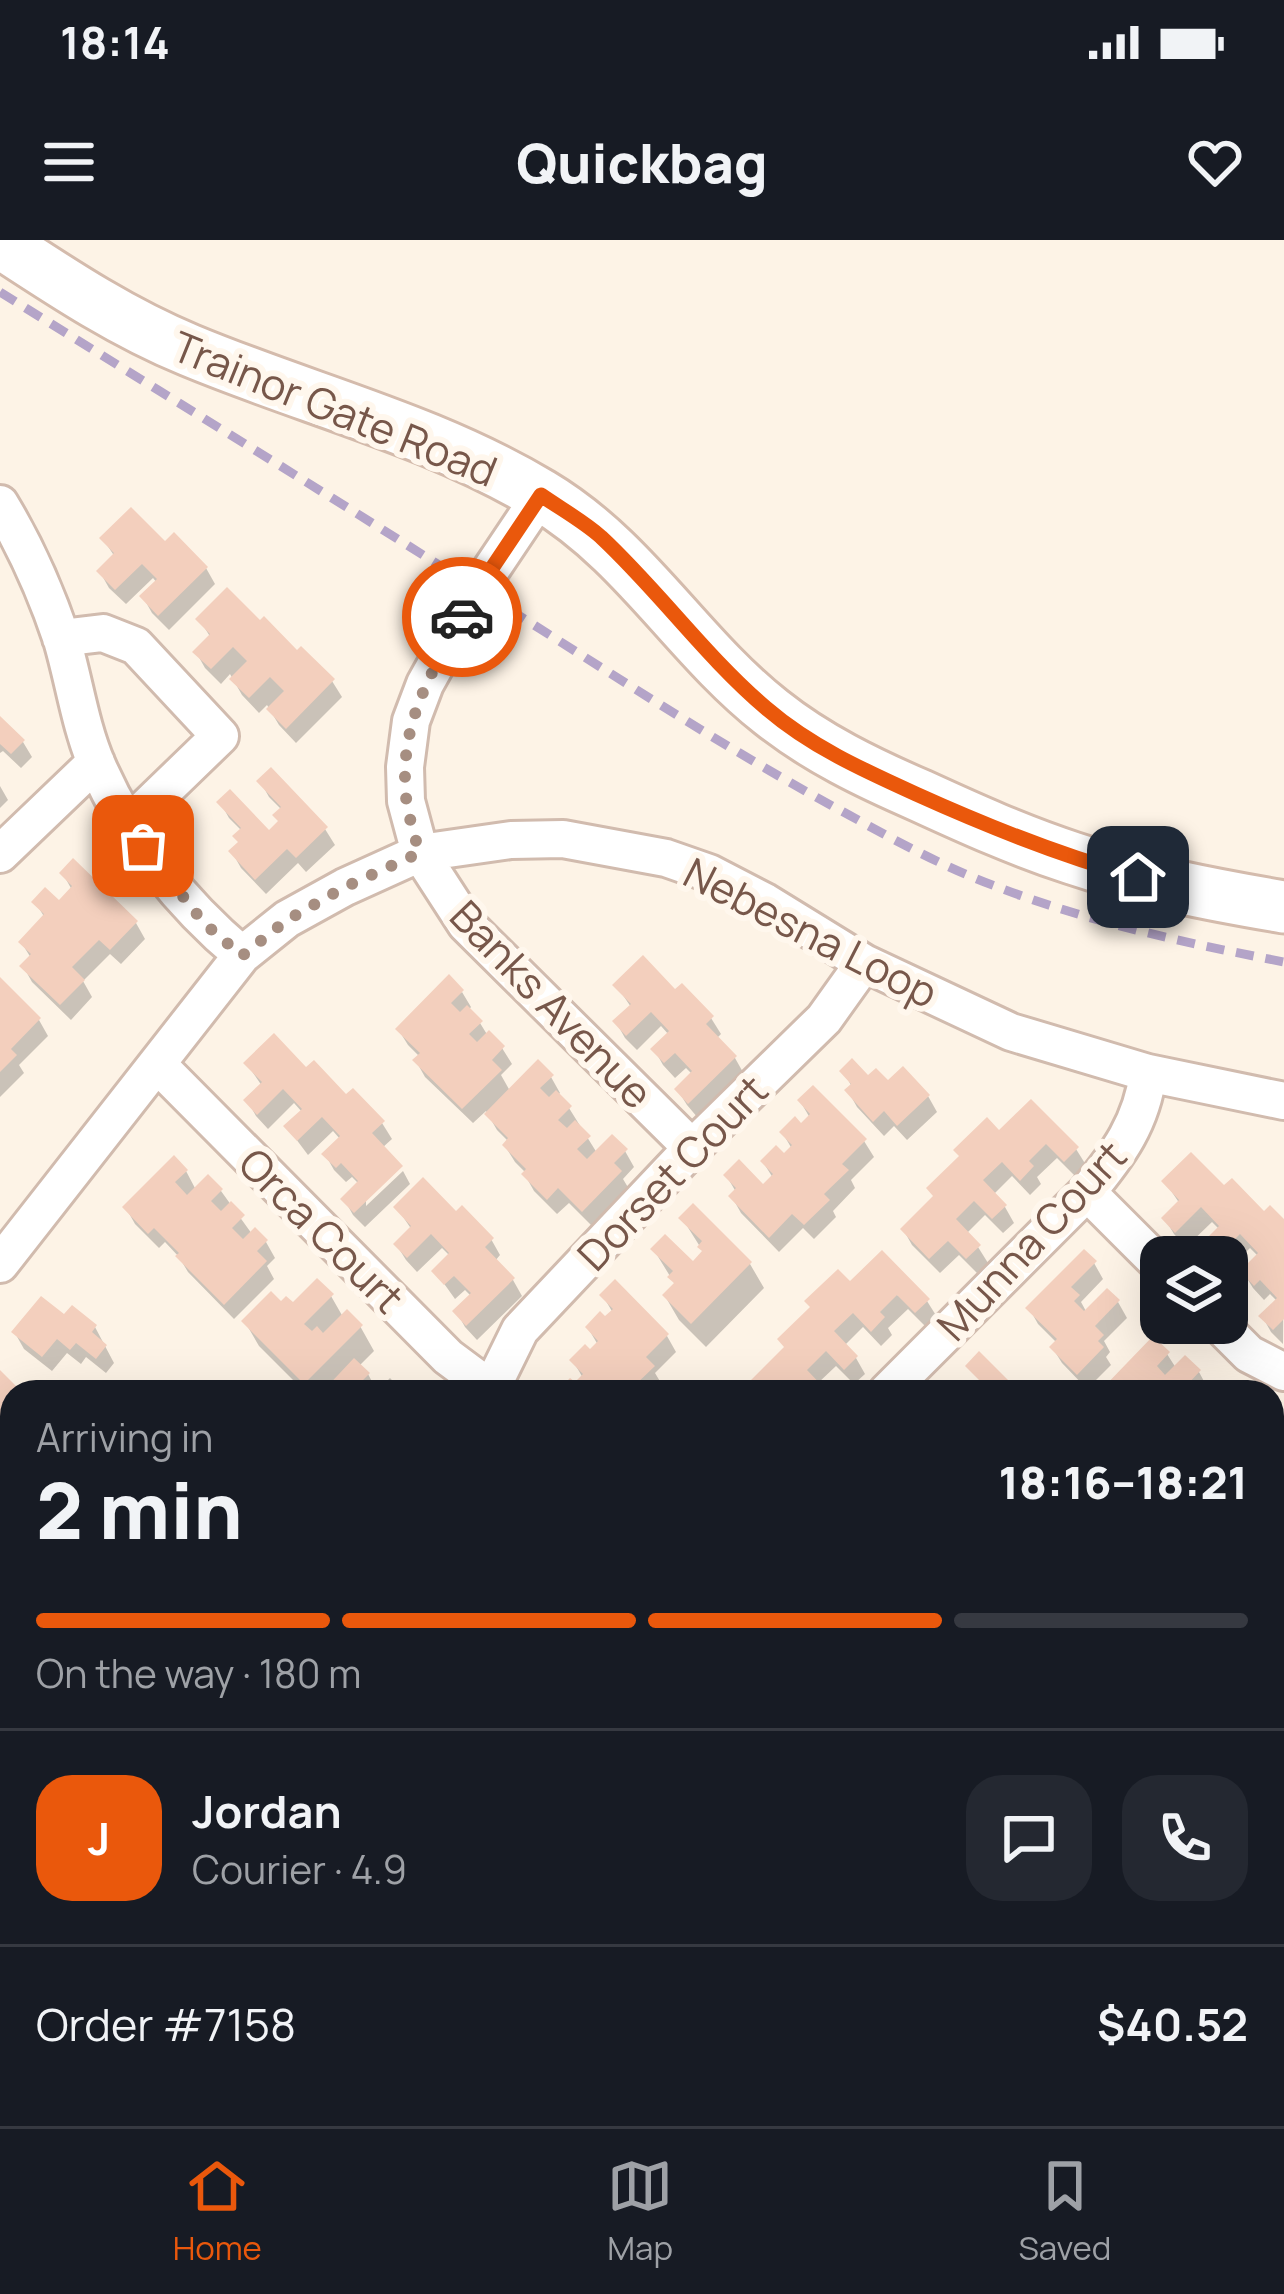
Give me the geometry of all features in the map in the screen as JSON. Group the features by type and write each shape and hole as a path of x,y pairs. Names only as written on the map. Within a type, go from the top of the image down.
{"main road":[{"name":"Trainor Gate Road","path":"0,242 138,327 387,421 458,451 541,495 598,534 730,676 770,712 817,745 875,776 1075,860 1284,907"}],"street":[{"path":"419,853 406,801 411,721 425,684 478,589 541,495"},
{"path":"0,505 38,576 96,762 128,824 204,923 242,956"},
{"path":"61,638 103,633 136,646 220,736 128,824"},
{"path":"0,854 96,762"},
{"name":"Nebesna Loop","path":"0,1264 242,956 287,920 419,853 511,840 563,839 666,858 709,873 864,963 1011,1032 1148,1073 1284,1101"},
{"name":"Banks Avenue","path":"419,853 466,924 692,1148"},
{"name":"Dorset Court","path":"495,1380 520,1330 692,1148 824,1019 864,963"},
{"name":"Orca Court","path":"157,1064 448,1357 479,1380"},
{"name":"Munna Court","path":"899,1380 1087,1192 1117,1156 1135,1126 1148,1073"},
{"path":"1087,1192 1140,1245"},
{"path":"1239,1344 1284,1372"}],"building":[{"path":"131,507 165,541 174,532 208,567 158,616 139,596 157,579 142,564 115,590 96,571 114,553 99,538"},
{"path":"227,587 260,620 264,616 335,679 286,729 266,709 284,691 270,677 249,698 229,679 247,661 233,647 211,669 192,652 210,634 195,619"},
{"path":"0,716 25,740 11,754 0,744"},
{"path":"271,767 328,827 296,858 287,849 255,880 228,851 238,842 232,836 241,828 216,802 230,789 269,830 278,821 272,815 281,807 256,781"},
{"path":"73,858 138,921 110,950 99,940 72,967 85,980 60,1005 19,966 31,954 18,942 44,914 31,902 45,887 59,900 72,886 59,873"},
{"path":"643,955 675,989 682,983 714,1016 706,1024 737,1056 688,1104 674,1089 692,1071 675,1053 664,1063 650,1049 669,1031 651,1012 626,1036 612,1021 631,1004 612,985"},
{"path":"449,974 464,990 451,1003 460,1012 467,1005 483,1021 469,1034 477,1042 489,1030 505,1046 492,1060 502,1070 462,1109 412,1060 420,1053 395,1029"},
{"path":"0,977 41,1018 11,1049 17,1055 0,1072"},
{"path":"274,1033 306,1067 314,1060 346,1094 353,1088 385,1121 372,1133 403,1166 354,1213 340,1199 358,1181 341,1163 336,1168 321,1154 340,1136 322,1117 297,1141 283,1126 302,1109 283,1089 257,1115 243,1100 262,1082 243,1063"},
{"path":"852,1058 868,1075 876,1068 888,1080 903,1066 930,1095 897,1126 884,1111 873,1122 844,1090 851,1084 839,1071"},
{"path":"538,1059 554,1075 540,1088 549,1097 556,1090 572,1106 558,1120 567,1128 575,1120 591,1136 577,1149 587,1159 612,1134 628,1149 614,1163 622,1171 582,1212 558,1188 547,1200 521,1174 526,1169 502,1145 508,1138 484,1114"},
{"path":"813,1085 867,1139 842,1164 849,1170 824,1194 830,1200 804,1225 792,1214 769,1238 728,1196 736,1188 723,1175 739,1159 763,1184 773,1174 760,1161 776,1145 784,1153 792,1145 779,1132 795,1116 801,1123 810,1114 797,1100"},
{"path":"1031,1099 1079,1147 1064,1162 1046,1144 1029,1161 1034,1166 1020,1181 1002,1162 983,1180 1007,1205 992,1219 974,1201 956,1219 981,1245 966,1259 948,1241 929,1259 900,1229 933,1196 926,1188 959,1156 953,1150 987,1117 999,1130"},
{"path":"1191,1152 1224,1185 1232,1178 1264,1211 1270,1205 1284,1219 1284,1319 1273,1330 1258,1316 1277,1298 1260,1280 1254,1286 1248,1280 1248,1263 1258,1253 1248,1236 1209,1236 1219,1226 1201,1207 1175,1233 1161,1218 1179,1200 1161,1181"},
{"path":"174,1155 188,1170 175,1182 187,1195 208,1174 223,1189 211,1201 221,1211 231,1201 245,1215 232,1228 243,1239 255,1227 268,1240 257,1251 267,1261 224,1305 154,1228 148,1234 122,1207"},
{"path":"423,1177 456,1211 462,1205 494,1238 485,1247 515,1278 466,1326 452,1311 471,1293 454,1276 444,1285 431,1271 449,1253 431,1234 407,1258 393,1244 411,1226 393,1207"},
{"path":"693,1203 752,1262 691,1324 662,1295 674,1283 667,1277 673,1271 650,1249 665,1234 693,1261 702,1251 697,1247 702,1241 678,1218"},
{"path":"1084,1249 1097,1261 1071,1287 1080,1295 1074,1301 1084,1311 1107,1288 1120,1300 1095,1326 1104,1335 1098,1341 1104,1347 1077,1375 1049,1347 1057,1339 1025,1308"},
{"path":"882,1250 930,1299 915,1313 897,1295 880,1312 885,1317 871,1332 853,1313 834,1331 858,1356 844,1370 826,1351 807,1370 817,1380 751,1380 784,1347 777,1339 810,1307 804,1301 838,1269 850,1281"},
{"path":"317,1278 334,1294 304,1324 312,1331 317,1326 323,1333 347,1309 363,1325 308,1380 300,1380 241,1321 271,1291 281,1301 286,1296 293,1302"},
{"path":"615,1279 669,1334 646,1357 655,1366 640,1380 577,1380 583,1374 569,1360 585,1344 590,1349 598,1341 585,1327 600,1311 605,1316 613,1309 599,1295"},
{"path":"41,1296 64,1314 72,1305 97,1325 92,1332 107,1345 96,1359 76,1343 70,1350 57,1339 42,1357 11,1332"},
{"path":"1145,1344 1162,1344 1170,1352 1157,1366 1165,1375 1185,1355 1201,1370 1192,1380 1111,1380"},
{"path":"979,1351 1008,1380 979,1380 965,1366"},
{"path":"354,1358 370,1373 363,1380 333,1380"}],"railway":[{"path":"0,292 707,733 902,844 976,879 1101,921 1284,962"}],"way so far":[{"path":"143,846 204,923 242,956 287,920 419,853 406,801 411,721 425,684 462,617"}],"route":[{"path":"462,617 541,495 598,534 730,676 817,745 999,831 1075,860 1138,877"}]}
